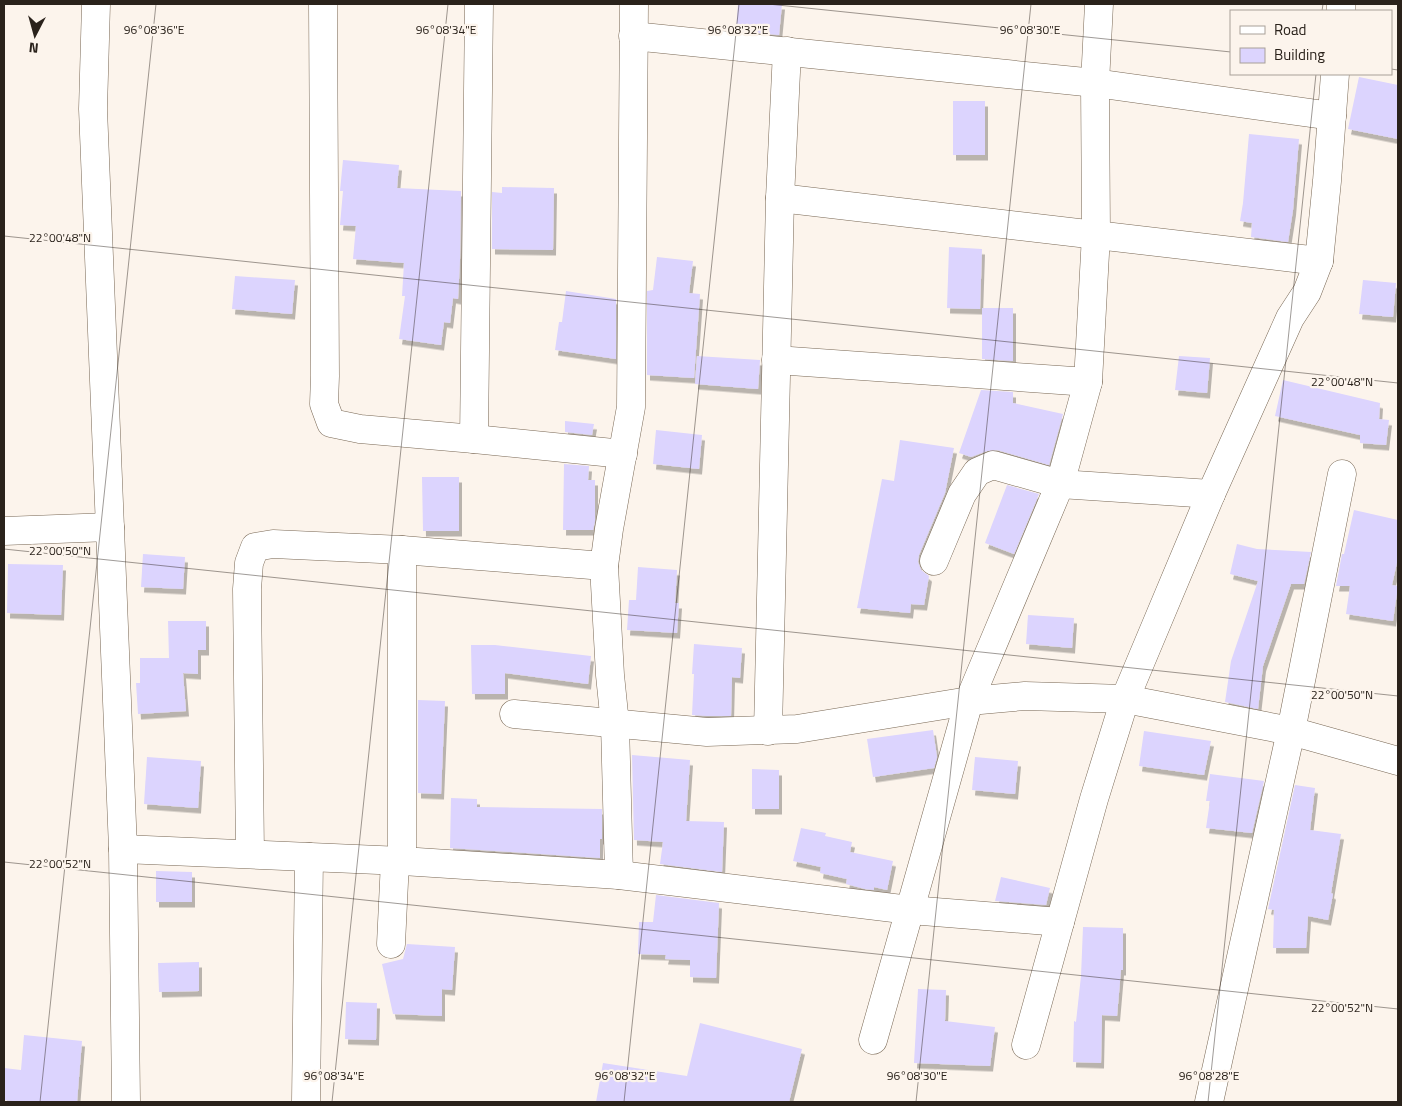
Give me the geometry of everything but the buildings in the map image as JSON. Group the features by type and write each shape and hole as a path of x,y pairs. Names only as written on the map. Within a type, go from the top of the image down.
{"street":[{"path":"96,4 93,109 123,849 126,1102"},
{"path":"322,4 324,404 331,423 360,429 623,454"},
{"path":"474,439 479,4"},
{"path":"619,875 615,724 610,675 604,566 630,407 634,4"},
{"path":"874,1040 970,701 1060,484 1088,382 1096,235 1095,83 1099,4"},
{"path":"633,36 1095,83 1332,116"},
{"path":"768,731 780,198 787,52"},
{"path":"1026,1044 1094,799 1125,699 1211,494 1290,318 1307,292 1319,261 1336,75"},
{"path":"780,198 1319,261"},
{"path":"776,360 1088,382"},
{"path":"934,561 962,494 977,472 993,465 1060,484 1211,494"},
{"path":"1209,1102 1291,731 1342,474"},
{"path":"4,531 110,527"},
{"path":"250,854 247,589 250,564 255,547 272,544 402,550 604,566"},
{"path":"391,944 399,861 402,550"},
{"path":"514,714 707,732 768,731 797,729 970,701 1025,696 1125,699 1291,731 1398,761"},
{"path":"123,849 399,861 619,875 910,910 1060,922"},
{"path":"306,1102 309,857"}]}
